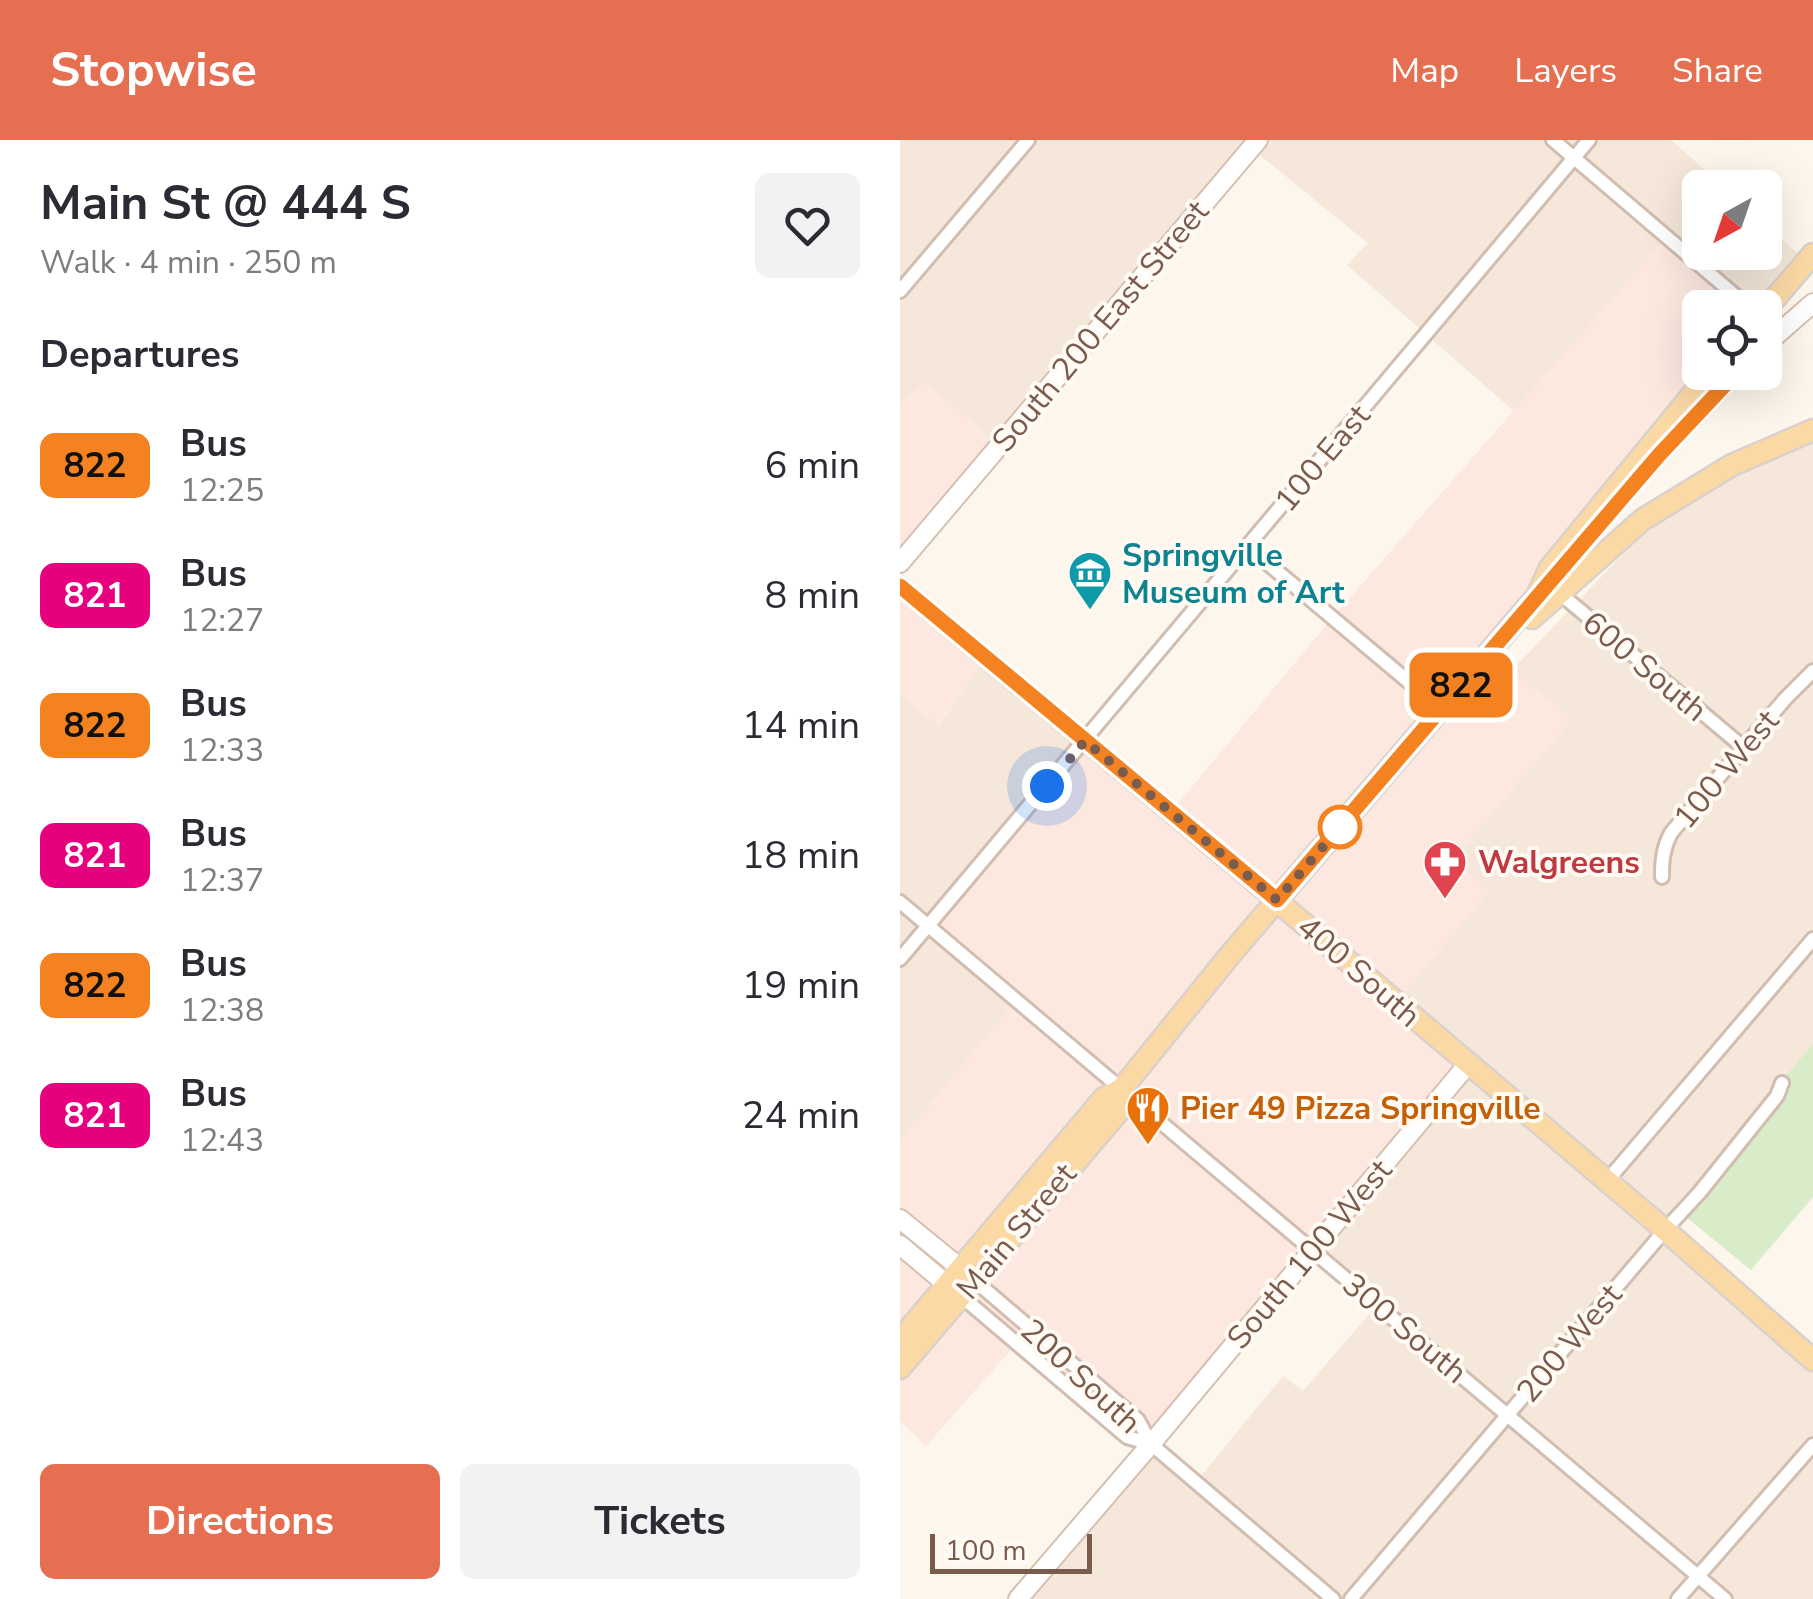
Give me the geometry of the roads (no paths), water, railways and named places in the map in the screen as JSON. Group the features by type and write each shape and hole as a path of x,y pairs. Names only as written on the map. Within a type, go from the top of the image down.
{"main road":[{"path":"1782,290 1813,254"},
{"path":"1548,591 1550,568 1696,390"},
{"path":"1548,591 1672,500 1732,465 1813,430"},
{"name":"Main Street","path":"900,1340 960,1282 1119,1111 1122,1089 1277,900 1501,638 1529,620 1548,591"},
{"name":"400 South","path":"1277,900 1813,1360"},
{"name":"Main Street","path":"900,1368 960,1282"}],"street":[{"path":"900,292 1028,140"},
{"name":"South 200 East Street","path":"900,563 1258,140"},
{"path":"1553,140 1729,290"},
{"name":"100 East","path":"900,959 1589,140"},
{"path":"1782,330 1813,303"},
{"path":"1548,591 1659,455 1720,390"},
{"path":"1247,546 1441,709"},
{"name":"400 South","path":"900,586 1277,900"},
{"name":"600 South","path":"1548,591 1743,747"},
{"name":"100 West","path":"1662,877 1665,844 1672,833 1784,699 1813,671"},
{"name":"300 South","path":"900,902 1726,1599"},
{"path":"1606,1181 1813,939"},
{"name":"South 100 West","path":"1018,1599 1468,1064"},
{"name":"200 West","path":"1351,1599 1711,1179 1777,1096 1782,1084"},
{"name":"200 South","path":"900,1219 960,1282 1127,1437 1151,1444"},
{"name":"200 South","path":"900,1245 960,1282 1138,1420 1151,1444"},
{"path":"1151,1444 1332,1599"},
{"path":"1678,1599 1813,1445"}],"place":[{"name":"Springville Museum of Art","path":"1090,611"},
{"name":"Walgreens","path":"1445,900"},
{"name":"Pier 49 Pizza Springville","path":"1148,1146"}]}
